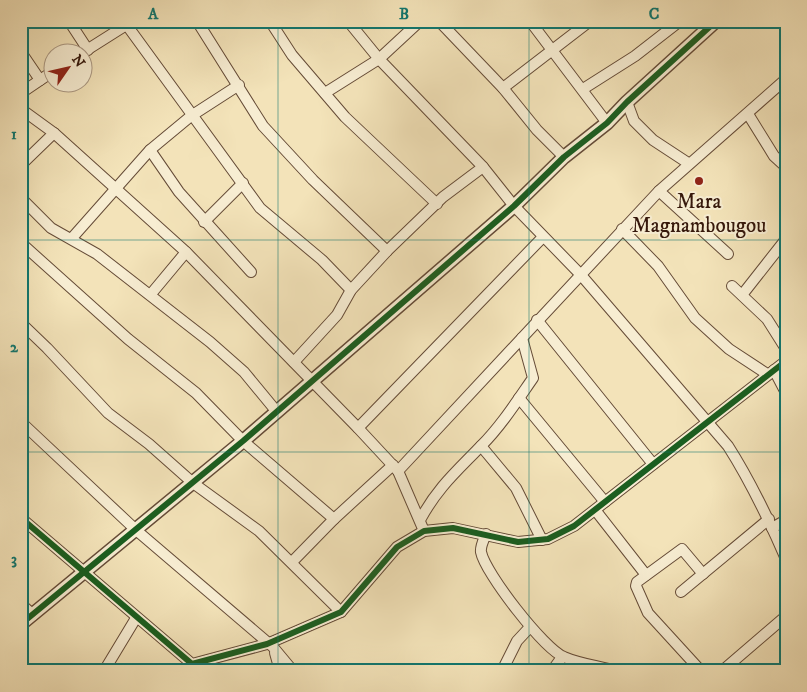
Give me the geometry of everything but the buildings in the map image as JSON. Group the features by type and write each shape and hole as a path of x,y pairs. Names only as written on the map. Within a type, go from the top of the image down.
{"street":[{"path":"70,21 80,42"},
{"path":"197,21 263,126 313,180 387,251"},
{"path":"270,21 292,55 345,117 437,204"},
{"path":"348,21 379,58 483,167 514,206 581,275 728,446 746,474 771,523 786,559"},
{"path":"325,93 379,58 420,21"},
{"path":"439,21 503,88 538,130 564,157"},
{"path":"530,21 584,89 607,123"},
{"path":"503,88 590,21"},
{"path":"584,89 635,56 680,21"},
{"path":"21,624 243,441 514,206 564,157 607,123 627,102 716,21"},
{"path":"92,47 129,23 191,116 260,208 322,260 350,290"},
{"path":"21,52 40,80 21,93"},
{"path":"292,562 334,519 396,468 522,338 659,191 688,163 748,114 786,79"},
{"path":"72,238 114,188 150,150 191,116 239,85"},
{"path":"627,102 634,121 653,140 688,163"},
{"path":"21,109 54,133 186,252 358,428 396,468 424,531"},
{"path":"748,114 774,156 786,167"},
{"path":"21,165 54,133"},
{"path":"150,150 179,192 251,272"},
{"path":"294,362 336,315 350,290 387,251 437,204 483,167"},
{"path":"204,222 243,183"},
{"path":"659,191 728,254"},
{"path":"21,198 52,228 72,238 151,294 244,372 276,412"},
{"path":"786,223 786,231"},
{"path":"622,229 658,266 695,318 729,349 771,372 786,393"},
{"path":"358,428 543,237"},
{"path":"742,295 786,239"},
{"path":"21,243 128,339 196,392 243,441 334,519"},
{"path":"151,294 186,252"},
{"path":"732,286 767,319 786,348"},
{"path":"537,320 653,464"},
{"path":"21,323 108,413 149,444 193,483 259,531 340,612"},
{"path":"420,520 434,495 453,472 481,446 533,378 522,338"},
{"path":"21,518 136,618 189,668 270,645 340,612 397,547 424,531 453,528 518,542 542,540 574,526 596,511 653,464 786,361"},
{"path":"519,398 605,502"},
{"path":"22,425 136,530 270,645 293,671"},
{"path":"481,446 516,488 542,540"},
{"path":"596,511 646,575"},
{"path":"681,592 771,523 786,520"},
{"path":"486,534 481,553 508,599 547,645 562,657 616,671"},
{"path":"701,671 648,613 636,586 637,582 682,549 703,574"},
{"path":"21,604 33,615"},
{"path":"722,671 786,616"},
{"path":"104,671 136,618"},
{"path":"502,671 517,641 530,627"},
{"path":"270,645 280,671"},
{"path":"552,671 562,657"}],"cycle path":[{"path":"21,624 243,441 514,206 564,157 607,123 627,102 716,21"},
{"path":"21,518 192,664 267,644 341,612 397,547 424,531 453,528 518,542 548,539 574,526 786,361"}],"place":[{"name":"Mara Magnambougou","path":"699,181"}]}
